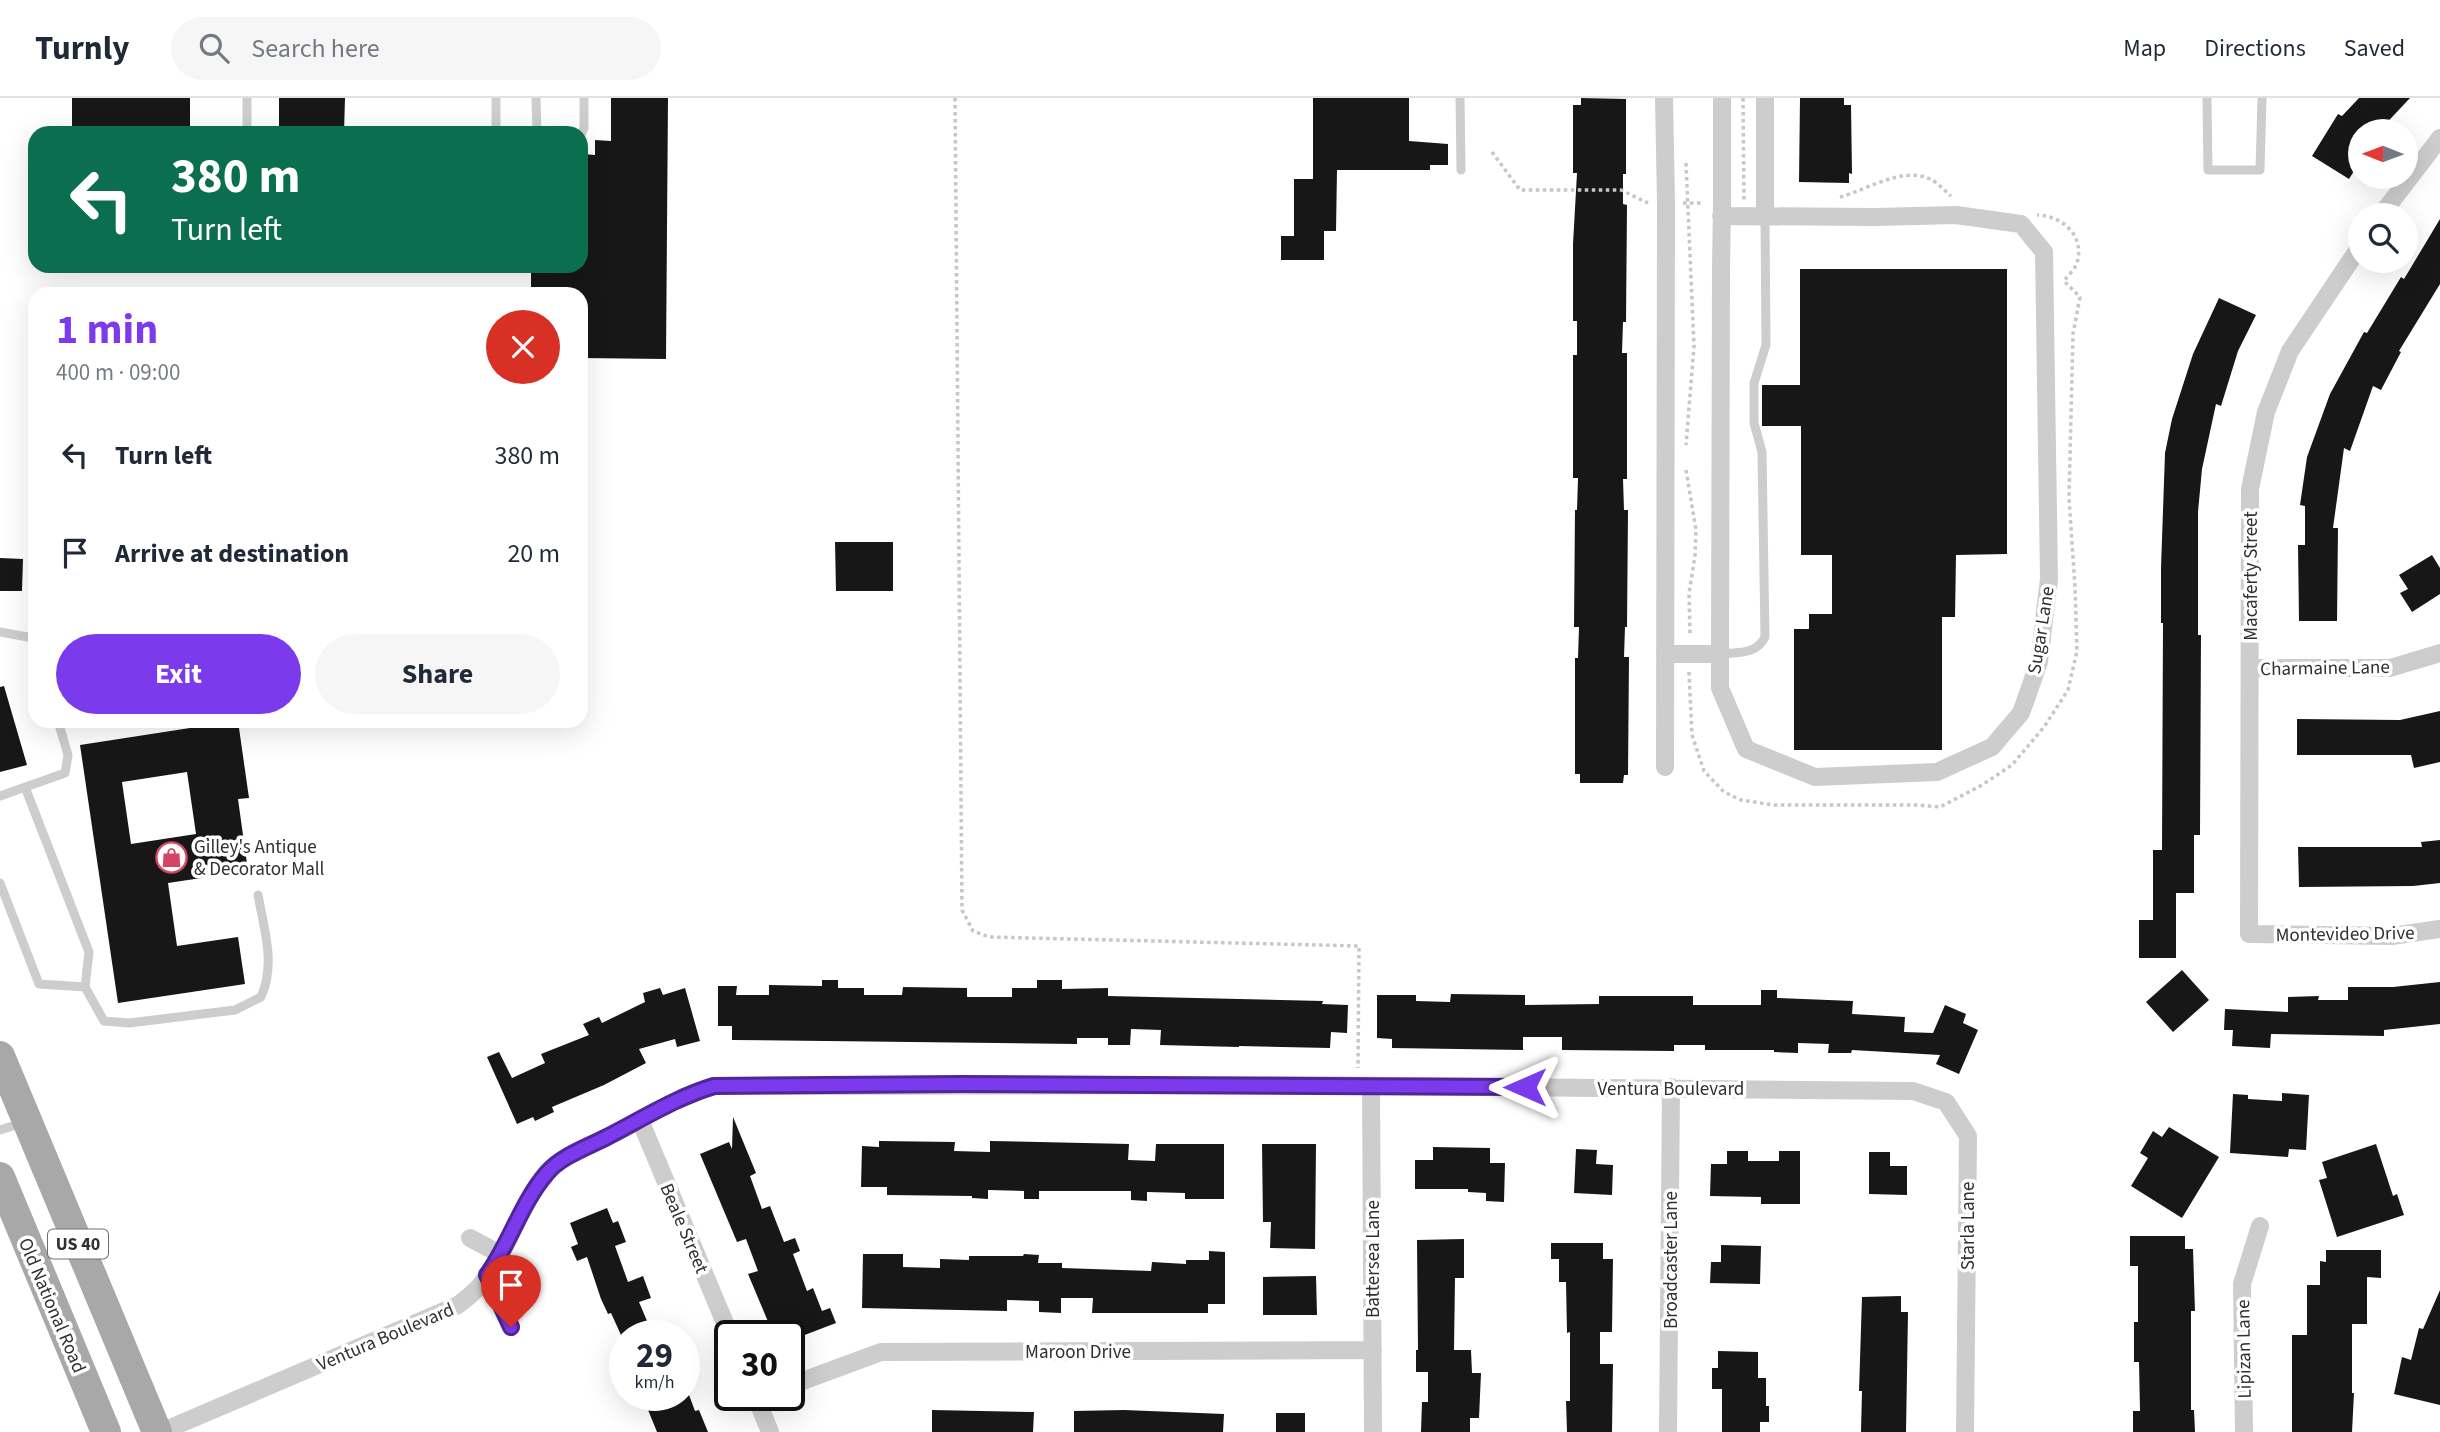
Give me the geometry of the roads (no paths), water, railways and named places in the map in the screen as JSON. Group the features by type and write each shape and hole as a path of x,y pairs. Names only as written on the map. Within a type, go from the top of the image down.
{"main road":[{"name":"US 40","path":"0,1056 14,1126 159,1432"},
{"name":"Old National Road","path":"0,1177 106,1432"}],"street":[{"path":"1664,98 1665,767"},
{"name":"Sugar Lane","path":"1722,98 1720,688 1746,749 1815,777 1937,772 1992,747 2021,713 2039,662 2049,579 2045,252 2021,224 1956,215 1722,209"},
{"path":"1765,98 1765,210"},
{"path":"2390,203 2440,138"},
{"name":"Macaferty Street","path":"2249,934 2250,489 2266,412 2290,351 2348,264"},
{"name":"Charmaine Lane","path":"2251,668 2390,668 2440,653"},
{"path":"1665,654 1720,654"},
{"name":"Montevideo Drive","path":"2249,934 2392,936 2440,929"},
{"name":"Ventura Boulevard","path":"159,1432 458,1305 478,1288 487,1275 548,1170 695,1092 714,1086 1872,1089"},
{"name":"Battersea Lane","path":"1365,1086 1373,1432"},
{"name":"Broadcaster Lane","path":"1668,1432 1671,1087"},
{"name":"Starla Lane","path":"1872,1089 1913,1091 1946,1102 1968,1136 1965,1432"},
{"name":"Beale Street","path":"640,1120 724,1320"},
{"name":"Lipizan Lane","path":"2244,1432 2242,1284 2260,1226"},
{"path":"470,1238 500,1254"},
{"path":"487,1275 511,1327"},
{"name":"Maroon Drive","path":"805,1380 881,1352 1373,1350"},
{"path":"764,1411 770,1432"}],"lane":[{"path":"247,98 247,126"},
{"path":"496,98 496,126"},
{"path":"536,98 537,126"},
{"path":"584,98 584,126"},
{"path":"1460,98 1461,170"},
{"path":"2207,98 2208,170 2260,170 2262,98"},
{"path":"1720,654 1751,651 1760,646 1765,637 1762,452 1754,423 1754,383 1766,345 1765,210"},
{"path":"0,632 28,637"},
{"path":"0,796 65,773 68,755 60,728"},
{"path":"25,787 89,952 85,987 104,1021 129,1023 235,1010 261,997 267,984 270,963 258,895"},
{"path":"0,883 39,984 85,987"}],"place":[{"name":"Gilley's Antique & Decorator Mall","path":"171,857"}]}
